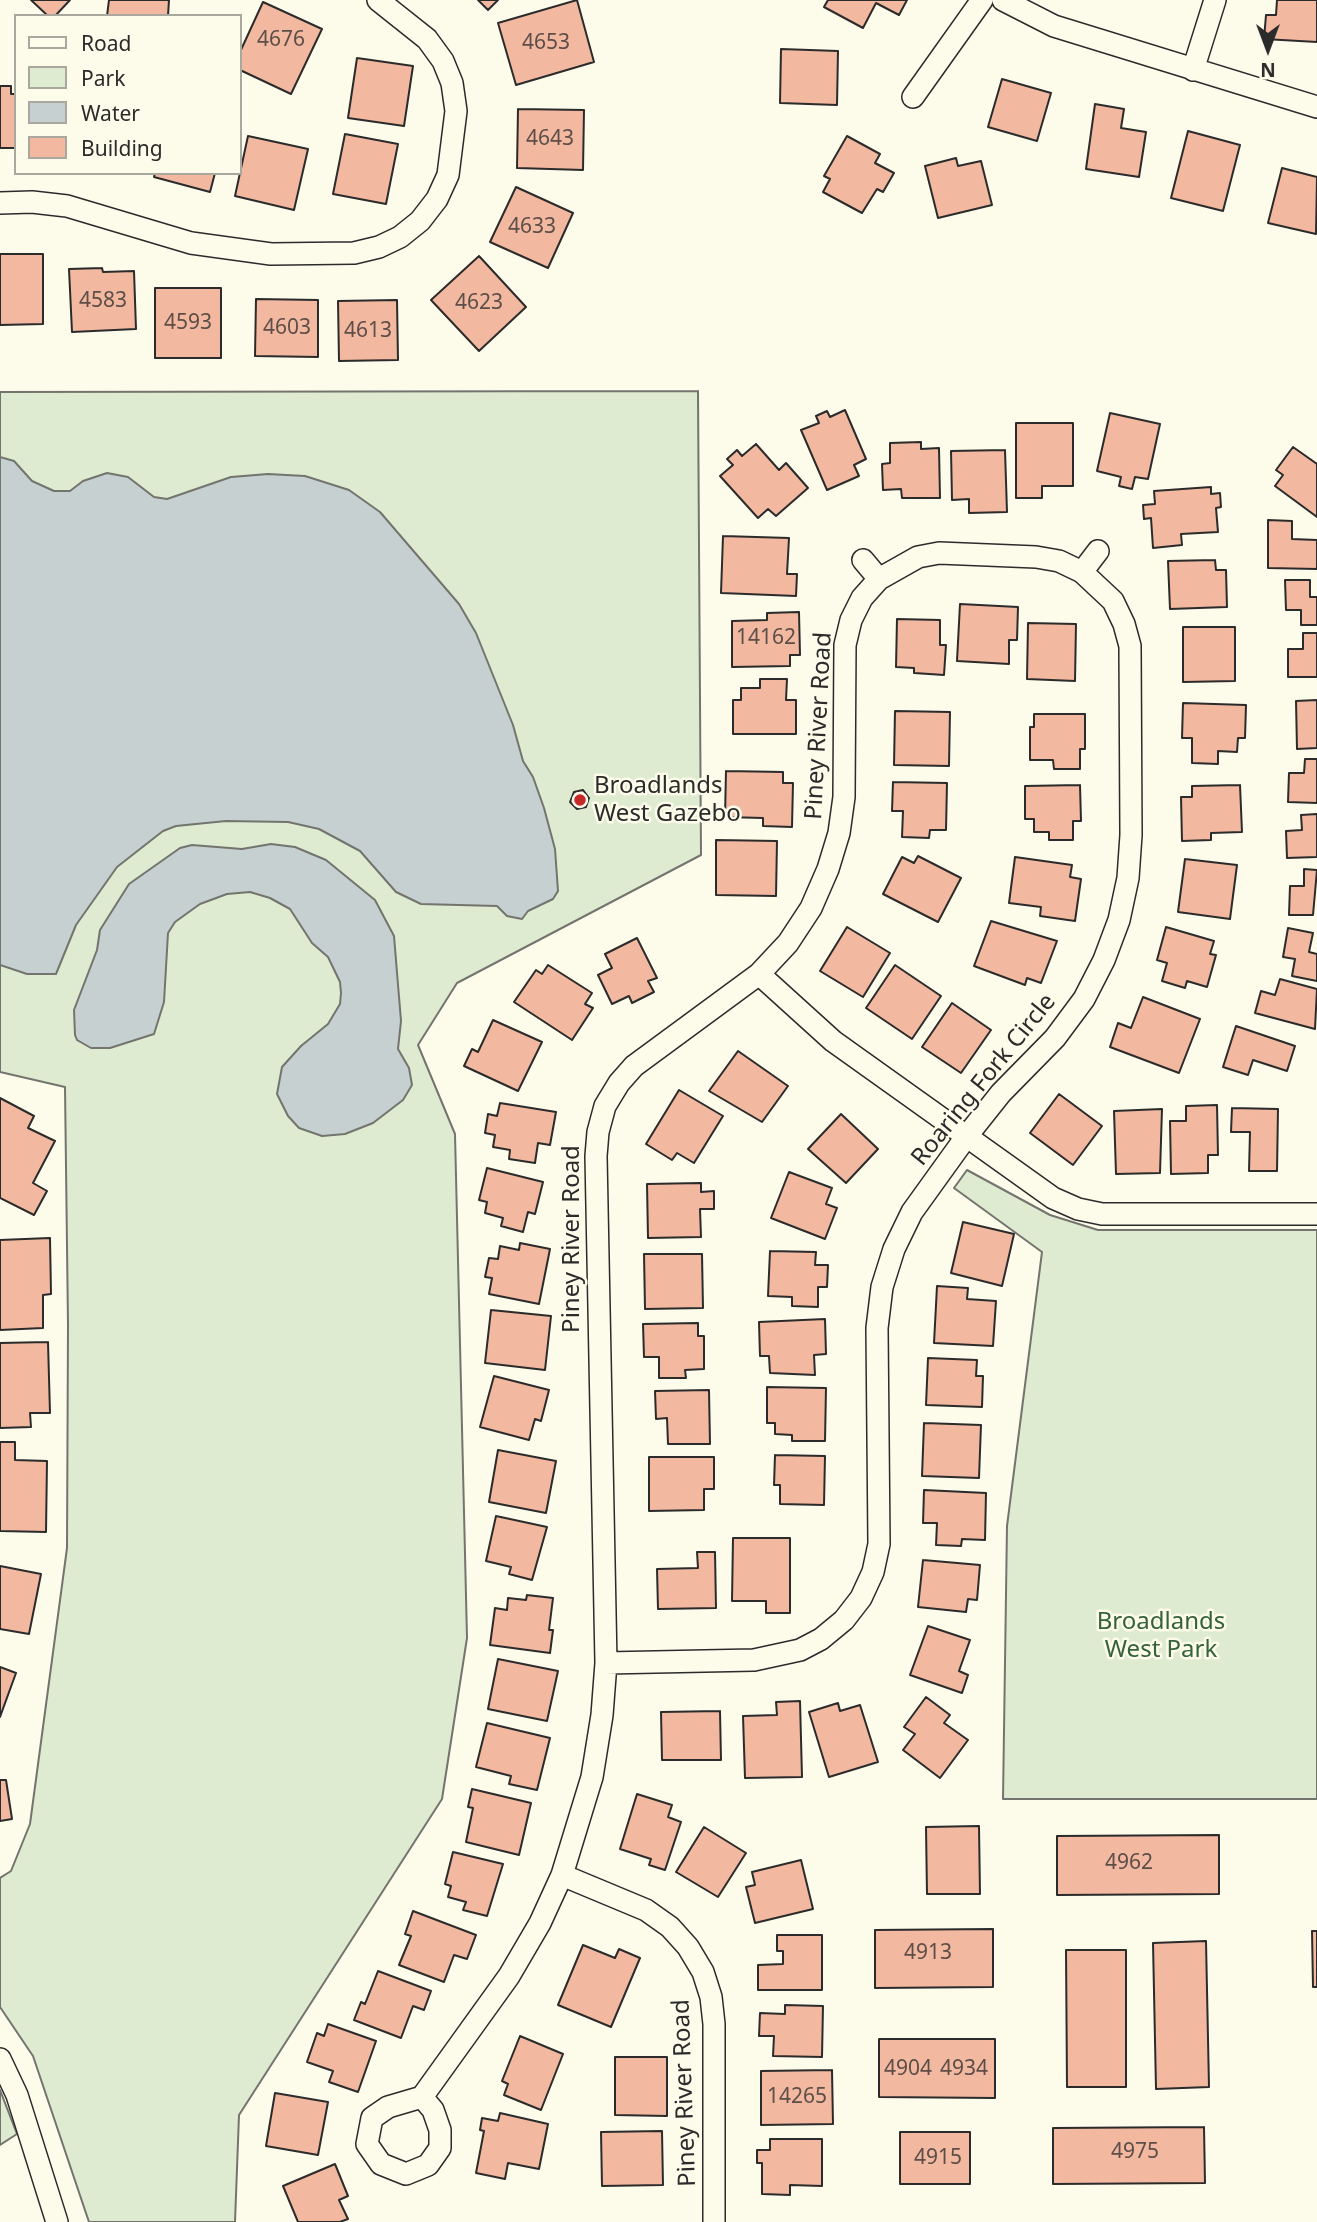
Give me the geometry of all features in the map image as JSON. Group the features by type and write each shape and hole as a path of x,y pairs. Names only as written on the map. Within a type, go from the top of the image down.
{"street":[{"path":"0,204 32,202 67,206 191,243 271,254 354,253 379,247 400,237 420,221 438,199 448,175 456,111 452,83 443,61 427,39 378,0"},
{"path":"913,97 982,0"},
{"path":"1003,0 1054,26 1317,107"},
{"path":"1193,70 1215,0"},
{"path":"1082,572 1098,551"},
{"name":"Roaring Fork Circle","path":"606,1663 774,1658 845,1630 873,1572 879,1544 876,1350 882,1287 894,1249 912,1212 966,1136 1001,1093 1055,1038 1084,999 1104,960 1119,920 1128,878 1131,835 1130,646 1124,624 1113,601 1082,572 1059,561 1036,557 939,553 918,557 879,579"},
{"path":"863,560 879,579"},
{"name":"Piney River Road","path":"422,2097 509,1976 540,1923 562,1875 592,1776 602,1715 606,1663 596,1156 598,1132 605,1106 619,1083 634,1066 759,974 788,943 811,908 828,869 839,833 844,797 845,645 851,621 862,598 879,579"},
{"path":"759,974 834,1041 1054,1199 1078,1209 1102,1213 1317,1213"},
{"name":"Piney River Road","path":"562,1875 646,1910 662,1921 688,1947 703,1972 711,1997 713,2024 714,2222"},
{"path":"0,2059 17,2095 57,2222"}],"green space":[{"path":"698,391 701,855 457,983 418,1045 455,1134 467,1638 442,1799 239,2115 235,2222 89,2222 33,2056 0,2007 0,1878 11,1871 30,1824 67,1548 68,1325 65,1087 0,1072 0,392"},
{"name":"Broadlands West Park","path":"967,1170 1050,1215 1098,1230 1317,1230 1317,1799 1003,1799 1007,1526 1042,1252 954,1188"},
{"path":"0,2090 17,2134 0,2145"}],"water":[{"path":"0,457 14,461 32,481 54,491 70,491 83,481 107,473 128,477 154,497 167,499 231,477 268,474 305,476 349,490 380,512 459,604 476,633 513,725 523,761 533,777 544,808 555,849 558,891 553,899 528,911 522,919 507,916 497,906 421,904 396,892 360,851 319,829 288,822 226,821 176,826 163,831 117,867 76,925 56,974 27,974 0,965"},
{"path":"271,844 295,847 326,860 375,900 394,936 401,1021 398,1049 409,1068 412,1085 403,1100 373,1123 345,1134 322,1136 299,1128 288,1116 277,1094 282,1067 301,1046 328,1024 340,1004 341,993 340,982 328,957 312,943 290,909 270,898 250,892 227,894 200,904 175,922 168,933 164,1002 154,1034 110,1048 91,1048 77,1040 75,1035 74,1010 97,950 100,930 129,884 180,848 192,845 242,849"}],"building":[{"path":"31,0 70,0 57,14 46,14"},
{"path":"109,0 169,0 168,14 107,14"},
{"path":"478,0 498,0 488,10"},
{"path":"577,0 594,62 516,85 498,23"},
{"path":"828,0 907,0 899,15 876,3 863,28 824,7"},
{"path":"1277,0 1317,0 1317,42 1264,39 1266,15 1276,15"},
{"path":"263,2 322,29 291,94 242,71 242,48"},
{"path":"781,49 838,51 837,105 780,103"},
{"path":"357,58 413,66 404,126 348,118"},
{"path":"1002,79 1051,93 1037,141 988,127"},
{"path":"0,86 11,86 11,94 14,94 14,148 0,148"},
{"path":"1095,104 1124,109 1121,128 1146,132 1139,177 1086,169"},
{"path":"518,109 584,110 583,170 517,168"},
{"path":"1188,131 1240,145 1223,211 1171,198"},
{"path":"345,134 398,144 386,204 333,194"},
{"path":"248,136 308,149 294,210 235,196 240,175 242,175"},
{"path":"847,136 880,154 875,163 894,173 883,192 877,189 862,213 823,192 830,179 824,176"},
{"path":"956,158 958,166 981,161 992,205 938,218 925,166"},
{"path":"1282,168 1317,177 1316,234 1268,223"},
{"path":"154,175 214,175 210,192"},
{"path":"516,187 573,213 548,268 490,242"},
{"path":"0,254 43,254 43,324 0,325"},
{"path":"479,256 526,307 479,351 431,300"},
{"path":"102,268 103,272 134,271 136,329 72,332 69,269"},
{"path":"155,288 221,288 221,358 155,358"},
{"path":"256,299 318,300 318,357 255,356"},
{"path":"397,300 398,360 339,361 338,301"},
{"path":"845,410 866,459 854,465 859,476 827,490 801,430 819,423 816,416 827,411 830,417"},
{"path":"1110,413 1160,424 1148,479 1135,477 1132,489 1119,486 1121,477 1097,471"},
{"path":"1016,423 1073,423 1073,486 1042,486 1042,498 1016,498"},
{"path":"921,442 921,449 939,448 940,498 902,498 901,489 883,490 882,464 890,463 890,443"},
{"path":"756,444 779,470 786,463 808,488 776,516 768,509 758,518 720,476 733,465 727,459 737,450 742,456"},
{"path":"1293,447 1317,464 1317,517 1275,486 1283,475 1276,470"},
{"path":"1005,450 1007,512 969,513 969,499 952,500 951,451"},
{"path":"1211,487 1211,494 1220,493 1221,507 1216,508 1218,532 1181,534 1182,545 1153,548 1151,518 1144,519 1143,505 1155,504 1154,491"},
{"path":"1268,520 1292,521 1292,539 1317,540 1317,569 1268,568"},
{"path":"723,536 789,538 787,574 797,574 796,596 721,593"},
{"path":"1215,560 1216,570 1226,570 1227,607 1170,609 1168,561"},
{"path":"1285,580 1310,580 1310,597 1317,597 1317,625 1301,625 1301,610 1286,610"},
{"path":"960,604 1018,607 1017,640 1009,640 1009,664 957,661"},
{"path":"799,612 800,655 790,655 790,666 732,667 732,621 767,620 767,613"},
{"path":"897,619 940,620 940,645 946,645 944,675 914,673 914,668 896,667"},
{"path":"1028,623 1076,624 1075,681 1027,679"},
{"path":"1183,627 1235,627 1235,681 1183,682"},
{"path":"1303,633 1317,633 1317,677 1288,677 1288,649 1303,649"},
{"path":"760,679 787,679 786,700 796,700 796,734 733,734 733,700 741,700 741,688 760,688"},
{"path":"1317,700 1317,748 1297,749 1296,701"},
{"path":"1183,703 1246,705 1245,738 1238,738 1237,752 1218,751 1218,764 1192,763 1192,738 1182,738"},
{"path":"895,711 950,712 949,766 894,765"},
{"path":"1034,714 1085,714 1085,749 1080,749 1080,769 1054,769 1053,760 1030,760 1030,727 1034,727"},
{"path":"1305,759 1317,759 1317,803 1288,802 1289,773 1304,773"},
{"path":"726,771 783,772 783,783 793,783 792,827 763,826 763,818 725,817"},
{"path":"893,782 947,783 946,830 930,830 929,838 902,837 903,811 892,811"},
{"path":"1080,785 1081,821 1073,821 1073,840 1049,840 1049,832 1034,832 1034,819 1025,819 1025,786"},
{"path":"1240,785 1242,832 1211,833 1211,840 1182,841 1181,797 1192,797 1192,786"},
{"name":"Broadlands West Gazebo","path":"583,790 589,798 586,807 577,809 570,802 574,792"},
{"path":"1317,814 1317,857 1287,858 1286,831 1302,830 1301,815"},
{"path":"716,840 777,841 776,896 716,895"},
{"path":"918,856 961,878 938,922 883,894 902,857 914,863"},
{"path":"1015,857 1072,865 1070,877 1081,879 1075,921 1040,916 1041,907 1009,903"},
{"path":"1185,859 1237,865 1230,919 1178,912"},
{"path":"1304,869 1317,870 1313,915 1289,915 1290,886 1304,886"},
{"path":"991,921 1057,941 1041,983 1027,978 1025,985 974,966"},
{"path":"847,927 890,953 863,997 820,971"},
{"path":"1166,927 1214,941 1210,954 1216,955 1207,987 1187,981 1185,988 1162,981 1167,963 1157,960"},
{"path":"1288,928 1313,933 1309,952 1317,954 1317,981 1292,976 1295,959 1283,957"},
{"path":"637,938 657,978 648,981 654,992 632,1003 629,996 612,1004 598,975 612,968 605,954"},
{"path":"548,965 592,993 585,1004 593,1008 572,1040 514,1002 536,970 542,974"},
{"path":"895,965 941,996 912,1039 866,1008"},
{"path":"1280,979 1317,989 1315,1029 1255,1013 1261,991 1275,995"},
{"path":"1143,997 1200,1019 1179,1073 1110,1047 1118,1023 1131,1028"},
{"path":"952,1003 991,1030 961,1073 922,1047"},
{"path":"493,1020 542,1042 518,1091 464,1066 472,1049 478,1052"},
{"path":"1236,1026 1295,1046 1287,1071 1253,1060 1248,1075 1223,1067"},
{"path":"738,1051 788,1086 762,1122 709,1091"},
{"path":"679,1090 723,1116 694,1163 677,1153 672,1160 646,1144"},
{"path":"1059,1094 1102,1126 1073,1165 1030,1133"},
{"path":"0,1098 34,1116 28,1128 55,1141 33,1183 47,1191 34,1215 0,1198"},
{"path":"500,1103 556,1112 550,1145 538,1143 535,1163 509,1159 510,1150 493,1147 495,1135 485,1133 488,1114 497,1116"},
{"path":"1217,1105 1218,1155 1208,1155 1208,1173 1171,1174 1170,1121 1186,1121 1186,1106"},
{"path":"1232,1108 1278,1109 1277,1171 1249,1171 1250,1132 1231,1132"},
{"path":"1162,1109 1160,1173 1116,1174 1114,1111"},
{"path":"841,1114 878,1149 846,1183 808,1149"},
{"path":"487,1168 543,1182 535,1214 528,1212 523,1232 501,1226 503,1218 485,1213 487,1202 479,1200"},
{"path":"789,1172 832,1188 826,1204 837,1208 825,1239 771,1218"},
{"path":"701,1183 701,1192 714,1191 714,1209 700,1209 701,1237 648,1238 647,1184"},
{"path":"963,1222 1014,1234 1002,1286 951,1273"},
{"path":"50,1238 51,1294 43,1295 43,1328 0,1330 0,1240"},
{"path":"520,1243 550,1249 539,1304 489,1294 492,1278 485,1277 489,1258 498,1259 500,1246 519,1250"},
{"path":"770,1251 816,1252 815,1265 828,1265 827,1287 818,1287 818,1307 792,1306 792,1297 768,1296"},
{"path":"644,1254 702,1254 703,1308 645,1309"},
{"path":"937,1286 968,1288 967,1299 996,1301 993,1346 934,1343"},
{"path":"491,1310 551,1316 545,1370 485,1363"},
{"path":"825,1319 826,1354 814,1355 815,1375 770,1373 769,1356 760,1356 759,1322"},
{"path":"698,1323 698,1336 704,1336 704,1369 685,1370 686,1378 659,1378 659,1357 644,1357 643,1324"},
{"path":"48,1342 50,1413 30,1413 31,1427 0,1428 0,1343"},
{"path":"928,1358 977,1360 976,1376 983,1376 982,1407 926,1405"},
{"path":"494,1376 549,1390 541,1421 535,1419 529,1440 480,1427"},
{"path":"767,1387 826,1388 825,1441 792,1441 792,1435 775,1434 775,1423 767,1423"},
{"path":"709,1390 710,1444 668,1444 667,1418 656,1419 655,1391"},
{"path":"924,1423 981,1425 979,1478 922,1476"},
{"path":"0,1442 15,1442 15,1460 47,1461 46,1532 0,1531"},
{"path":"498,1450 556,1461 546,1513 489,1502"},
{"path":"775,1455 825,1456 824,1505 780,1504 780,1485 774,1485"},
{"path":"649,1457 714,1457 714,1489 704,1489 704,1510 649,1511"},
{"path":"924,1490 986,1493 985,1540 962,1539 961,1546 936,1545 937,1523 923,1523"},
{"path":"496,1516 547,1527 532,1580 509,1574 511,1567 486,1561"},
{"path":"733,1538 790,1538 790,1613 766,1613 766,1601 732,1601"},
{"path":"697,1552 715,1552 716,1608 658,1609 657,1569 698,1568"},
{"path":"923,1560 980,1565 977,1600 968,1599 966,1612 918,1607"},
{"path":"0,1566 41,1574 29,1634 0,1629"},
{"path":"527,1595 553,1598 549,1630 553,1630 550,1653 490,1645 495,1608 507,1610 508,1598 526,1600"},
{"path":"928,1626 970,1640 959,1671 968,1675 962,1693 910,1675"},
{"path":"498,1659 558,1671 547,1721 488,1709"},
{"path":"0,1667 16,1673 0,1717"},
{"path":"926,1697 950,1715 944,1723 968,1740 940,1778 903,1750 915,1734 904,1727"},
{"path":"800,1701 802,1777 745,1778 743,1716 777,1715 776,1702"},
{"path":"838,1703 840,1711 860,1705 878,1762 829,1777 809,1712"},
{"path":"720,1711 721,1760 662,1760 661,1712"},
{"path":"487,1723 550,1738 537,1790 509,1784 511,1776 476,1767"},
{"path":"0,1780 6,1780 12,1819 0,1821"},
{"path":"472,1789 531,1803 519,1855 466,1842 473,1808 468,1807"},
{"path":"637,1794 672,1805 668,1817 681,1822 665,1870 649,1865 651,1859 620,1849"},
{"path":"979,1826 980,1894 927,1894 926,1827"},
{"path":"704,1827 746,1853 718,1897 676,1872"},
{"path":"1219,1835 1219,1894 1057,1895 1057,1836"},
{"path":"453,1852 503,1864 487,1916 463,1910 466,1902 448,1897 451,1886 445,1884"},
{"path":"801,1860 813,1909 755,1923 746,1887 755,1885 752,1872"},
{"path":"413,1911 476,1935 467,1959 454,1955 444,1982 399,1965 411,1936 405,1934"},
{"path":"993,1929 993,1987 875,1988 875,1930"},
{"path":"1312,1931 1317,1931 1317,1987 1313,1987"},
{"path":"777,1935 822,1935 822,1990 758,1990 758,1965 783,1964 783,1951 777,1951"},
{"path":"1206,1941 1209,2087 1156,2089 1153,1943"},
{"path":"583,1945 615,1958 619,1949 640,1958 611,2027 558,2005"},
{"path":"1066,1950 1126,1950 1126,2087 1067,2087"},
{"path":"378,1971 431,1991 424,2010 413,2006 401,2038 354,2020 361,2002 365,2004"},
{"path":"785,2005 823,2006 822,2057 773,2056 774,2036 759,2036 760,2013 785,2014"},
{"path":"328,2024 376,2041 358,2092 329,2082 333,2071 307,2062 317,2033 324,2036"},
{"path":"520,2036 563,2054 541,2110 504,2095 508,2084 502,2081"},
{"path":"879,2039 995,2039 995,2098 879,2097"},
{"path":"615,2057 667,2057 667,2116 615,2115"},
{"path":"832,2070 833,2124 761,2125 761,2071"},
{"path":"275,2093 328,2102 318,2155 266,2146"},
{"path":"500,2113 548,2124 539,2169 508,2163 505,2179 476,2173 484,2131 480,2130 482,2118 498,2121"},
{"path":"1204,2127 1205,2183 1053,2184 1053,2128"},
{"path":"662,2131 663,2185 602,2186 601,2132"},
{"path":"900,2132 970,2132 970,2184 900,2184"},
{"path":"770,2139 822,2139 822,2186 790,2185 790,2195 762,2194 762,2163 757,2163 757,2150 770,2150"},
{"path":"335,2164 348,2196 339,2200 348,2219 340,2222 298,2222 283,2186"}],"place":[{"name":"Broadlands West Gazebo","path":"580,800"}]}
